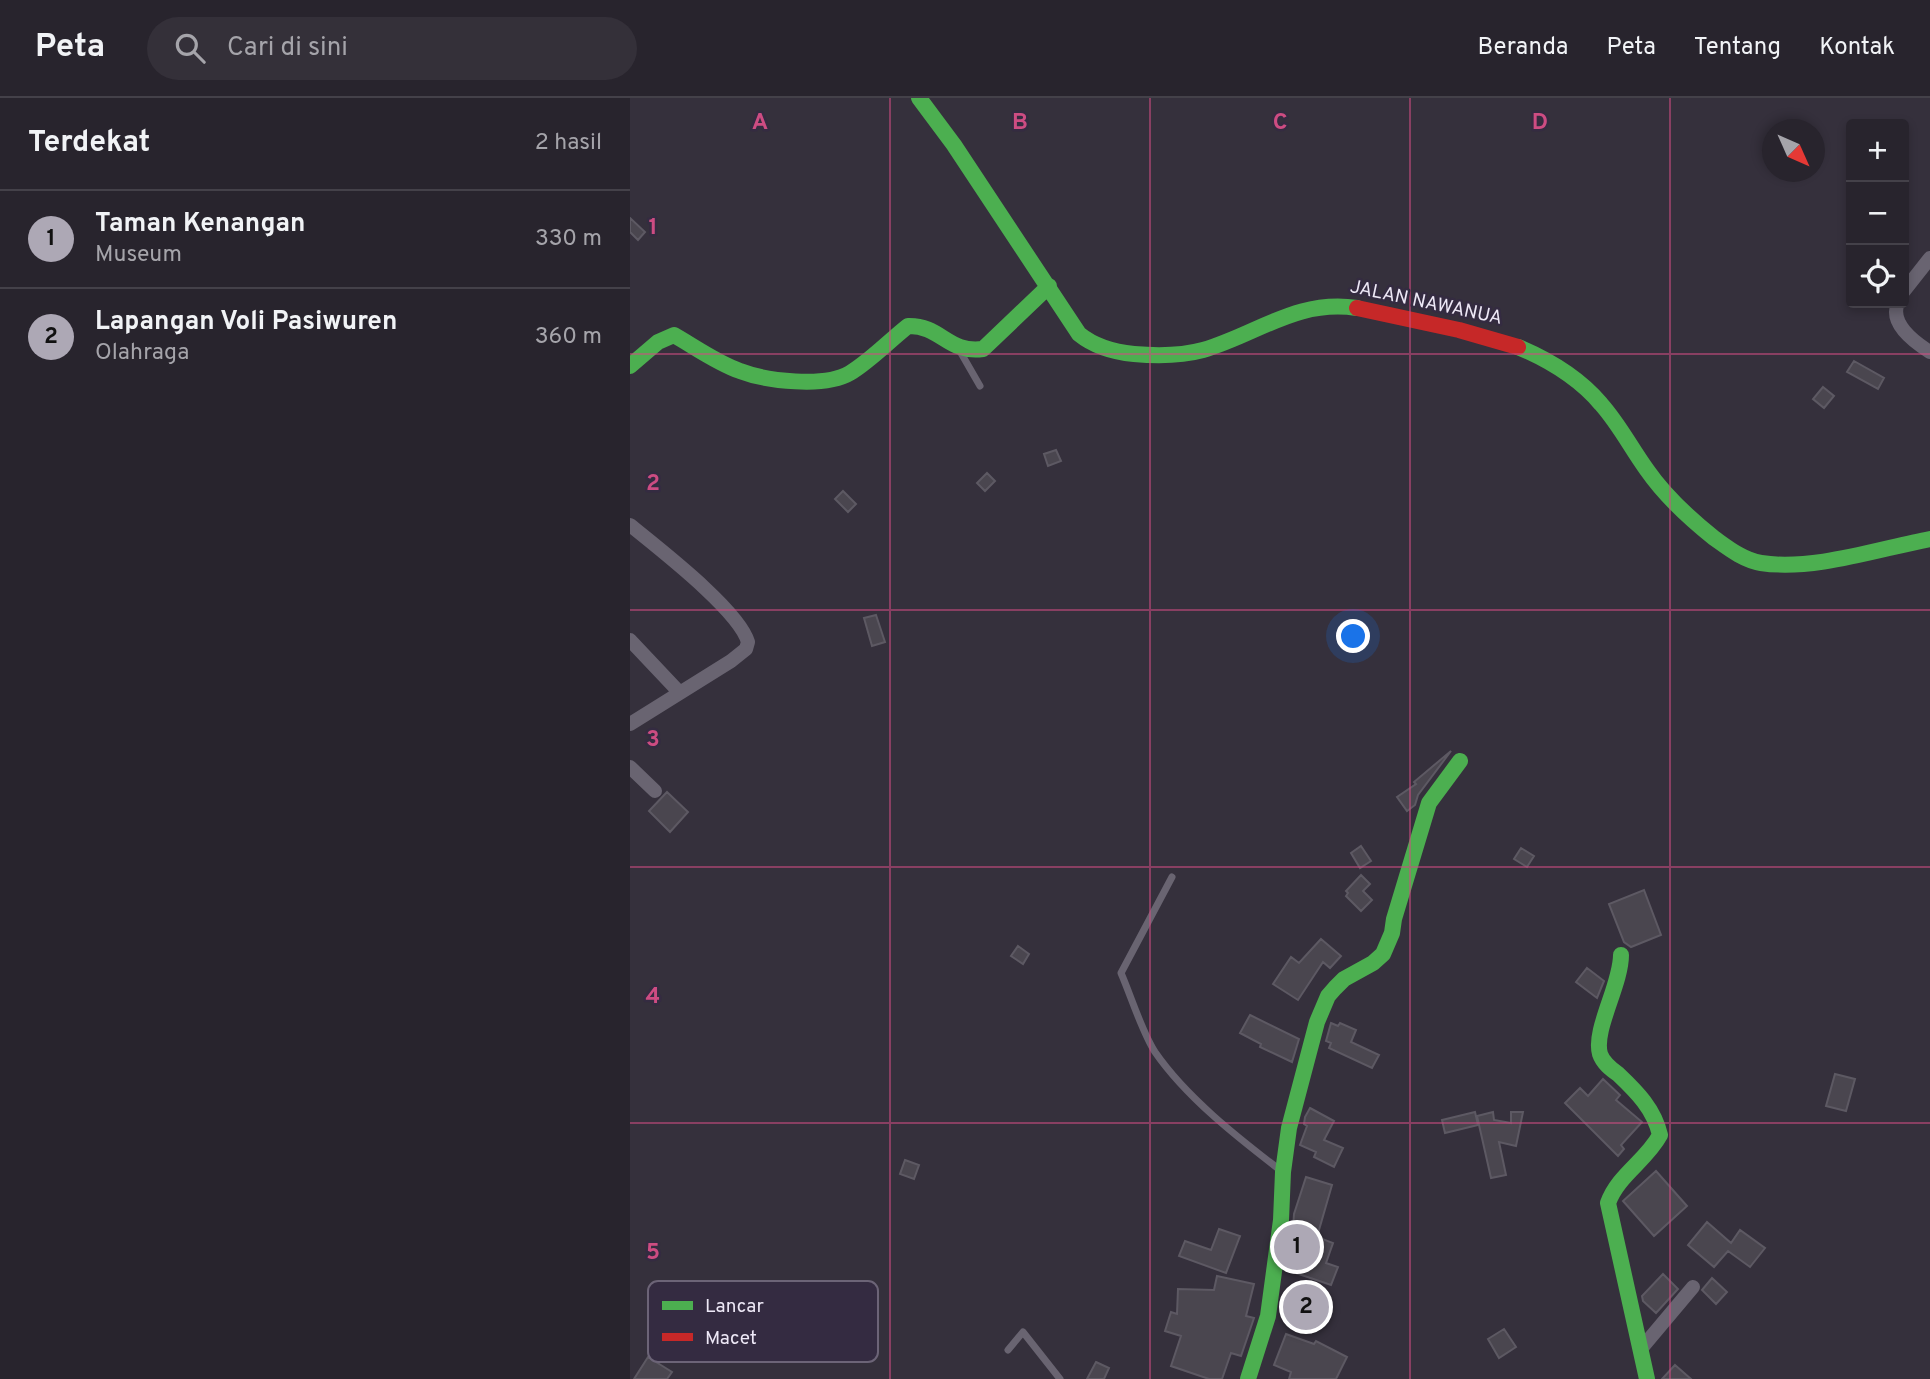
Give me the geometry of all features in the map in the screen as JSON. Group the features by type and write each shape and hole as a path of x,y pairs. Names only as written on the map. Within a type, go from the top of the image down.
{"street":[{"name":"JALAN NAWANUA","path":"919,98 954,145 1079,334 1093,346 1151,356 1212,348 1304,309 1326,305 1363,308 1430,322 1513,343 1568,373 1595,397 1616,422 1647,471 1683,513 1725,546 1744,557 1782,564 1835,558 1930,539"},
{"path":"1909,285 1930,258"},
{"path":"630,366 657,342 674,335 739,371 817,383 835,380 850,373 908,326 925,326 958,349 970,352 983,348 1049,286"},
{"path":"1897,308 1895,315 1898,324 1930,352"},
{"path":"630,525 688,572 746,634 748,642 746,649 732,661 630,724"},
{"path":"630,640 680,693"},
{"path":"1248,1379 1268,1316 1281,1220 1283,1172 1289,1128 1317,1022 1328,996 1335,988 1344,979 1383,954 1392,933 1429,803 1460,761"},
{"path":"630,767 655,791"},
{"path":"1620,955 1622,964 1599,1047 1600,1056 1636,1091 1650,1110 1660,1135 1650,1153 1615,1189 1608,1203 1647,1379"},
{"path":"1640,1350 1693,1287"}],"lane":[{"path":"958,349 980,386"},
{"path":"1172,877 1121,973 1154,1050 1192,1094 1248,1145 1283,1172"},
{"path":"1008,1350 1023,1332 1060,1379"}],"green space":[{"path":"1291,1287 1330,1303 1321,1327 1282,1311"}],"building":[{"path":"630,218 645,232 638,240 630,232"},
{"path":"1854,361 1884,378 1878,389 1847,372"},
{"path":"1823,387 1834,396 1824,408 1813,399"},
{"path":"1056,450 1061,461 1048,466 1044,454"},
{"path":"987,473 995,481 985,491 977,483"},
{"path":"843,491 856,504 848,512 835,499"},
{"path":"876,615 885,642 872,646 864,618"},
{"path":"1451,751 1418,795 1415,805 1407,811 1397,797 1416,784 1414,782"},
{"path":"667,792 688,812 670,832 649,811"},
{"path":"1361,846 1371,861 1360,868 1351,853"},
{"path":"1521,848 1534,856 1527,867 1514,859"},
{"path":"1361,875 1370,884 1363,891 1372,900 1361,911 1346,896 1346,891"},
{"path":"1644,890 1661,935 1631,947 1624,942 1609,904"},
{"path":"1321,939 1341,956 1330,968 1323,962 1298,1000 1273,984 1291,957 1299,963"},
{"path":"1018,946 1029,954 1023,964 1011,956"},
{"path":"1587,968 1604,981 1597,998 1576,982"},
{"path":"1250,1015 1299,1039 1292,1062 1260,1047 1261,1044 1240,1033"},
{"path":"1331,1023 1338,1026 1340,1023 1356,1030 1351,1042 1379,1055 1372,1068 1329,1048 1331,1043 1326,1041"},
{"path":"1835,1074 1855,1079 1846,1111 1826,1106"},
{"path":"1603,1079 1620,1095 1616,1100 1642,1122 1621,1145 1624,1149 1618,1156 1565,1103 1580,1088 1588,1096"},
{"path":"1310,1108 1334,1121 1324,1140 1343,1148 1334,1167 1314,1157 1316,1152 1300,1145 1307,1126 1304,1124 1305,1117"},
{"path":"1475,1112 1478,1125 1445,1133 1442,1120"},
{"path":"1493,1112 1494,1120 1511,1123 1511,1112 1523,1112 1516,1146 1499,1142 1506,1175 1491,1178 1477,1116"},
{"path":"905,1160 919,1165 914,1179 900,1174"},
{"path":"1656,1171 1687,1206 1654,1236 1623,1201"},
{"path":"1306,1177 1332,1185 1317,1237 1333,1243 1326,1263 1338,1267 1331,1285 1287,1270 1300,1231 1293,1229 1294,1214"},
{"path":"1707,1222 1731,1243 1740,1230 1765,1248 1750,1267 1728,1251 1714,1267 1688,1245"},
{"path":"1219,1229 1240,1236 1226,1273 1179,1256 1185,1241 1211,1250"},
{"path":"1663,1274 1678,1289 1656,1313 1643,1301 1642,1296"},
{"path":"1217,1276 1254,1284 1246,1316 1254,1318 1241,1356 1231,1353 1222,1379 1209,1379 1171,1366 1181,1336 1165,1331 1171,1312 1177,1314 1178,1289 1214,1290"},
{"path":"1712,1278 1727,1292 1716,1304 1702,1290"},
{"path":"1504,1329 1516,1347 1499,1358 1488,1339"},
{"path":"1286,1334 1314,1344 1316,1341 1347,1357 1336,1379 1289,1379 1291,1372 1274,1365"},
{"path":"648,1357 648,1362 656,1362 672,1372 667,1379 634,1379"},
{"path":"1096,1362 1109,1368 1104,1379 1087,1379"},
{"path":"1675,1365 1691,1379 1662,1379"}],"traffic: fast":[{"path":"919,98 954,145 1079,334 1098,346 1134,354 1186,353 1223,343 1296,313 1335,307 1357,308"},
{"path":"630,366 658,342 674,335 723,364 751,375 811,382 839,378 872,357 908,326 929,330 961,347 983,349 1049,286"},
{"path":"1518,347 1563,371 1583,386 1614,420 1654,480 1670,498 1714,538 1742,556 1761,563 1802,564 1846,558 1930,539"},
{"path":"1248,1379 1268,1316 1281,1220 1283,1172 1289,1128 1317,1022 1328,996 1335,988 1344,979 1373,963 1383,954 1392,933 1429,803 1460,761"},
{"path":"1621,955 1617,980 1600,1033 1600,1054 1644,1102 1654,1117 1660,1135 1618,1184 1608,1203 1647,1379"}],"traffic: jam":[{"path":"1357,308 1459,330 1518,347"}],"place":[{"name":"Taman Kenangan","path":"1297,1247"},
{"name":"Lapangan Voli Pasiwuren","path":"1306,1307"}]}
